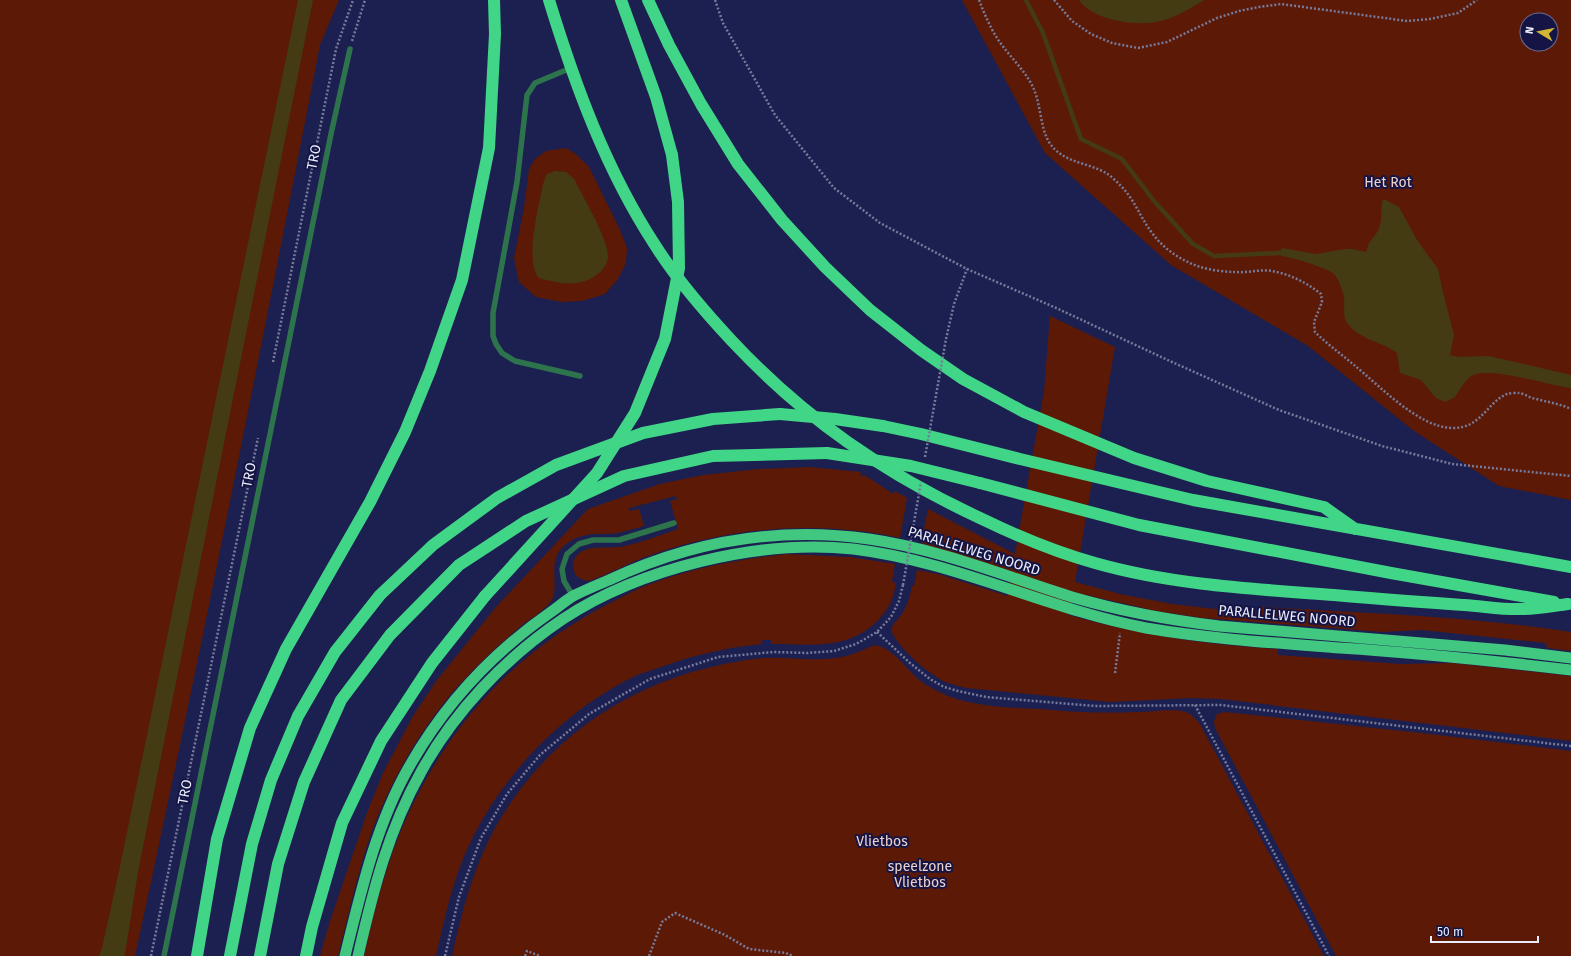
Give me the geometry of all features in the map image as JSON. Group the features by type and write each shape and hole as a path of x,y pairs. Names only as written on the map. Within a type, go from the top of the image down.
{"highway":[{"path":"197,956 217,839 250,728 286,649 370,502 405,432 430,371 462,280 489,148 495,34 494,0"},
{"path":"549,0 598,139 654,244 689,293 762,373 805,410 848,443 898,475 946,502 998,527 1050,549 1096,564 1142,574 1205,584 1267,590 1523,609 1570,604"},
{"path":"306,956 312,927 342,824 381,741 432,663 485,596 597,473 635,413 665,339 679,268 678,202 672,154 656,97 621,0"},
{"path":"648,0 669,45 701,104 738,164 778,215 836,278 870,310 921,350 963,379 1024,412 1134,458 1207,481 1324,507 1355,529"},
{"path":"230,956 252,844 274,773 298,716 335,652 380,595 433,545 497,498 556,465 643,433 713,419 780,414 835,419 883,426 921,434 1193,500 1571,567"},
{"path":"260,956 278,864 304,782 341,700 390,635 460,566 526,521 624,476 713,456 827,453 911,466 1139,524 1391,573 1570,604"},
{"name":"PARALLELWEG NOORD","path":"345,956 365,874 387,812 408,768 433,728 463,690 498,654 534,623 573,596 642,564 712,543 760,536 802,534 866,538 895,543 940,554 1074,598 1176,621 1219,626 1505,650 1571,658"},
{"name":"PARALLELWEG NOORD","path":"358,956 378,873 397,821 422,770 453,723 490,679 531,642 565,618 596,600 646,578 683,566 735,554 786,547 849,549 889,555 938,566 1055,605 1124,623 1182,634 1251,642 1413,653 1571,670"}],"lane":[{"name":"TRO","path":"164,956 331,134 350,49"},
{"path":"572,68 535,83 527,95 517,182 493,314 493,336 502,353 515,361 580,376"},
{"path":"573,596 564,581 562,569 567,554 579,544 593,540 619,540 674,523"}],"path":[{"path":"272,369 336,49 353,0"},
{"path":"350,49 365,0"},
{"path":"715,0 724,23 775,115 834,188 880,223 967,270 1054,307 1279,410 1382,446 1452,464 1571,476"},
{"path":"979,0 997,38 1033,87 1040,109 1043,130 1049,142 1062,157 1106,173 1121,186 1138,208 1151,232 1166,249 1180,259 1200,267 1218,271 1237,273 1272,271 1291,276 1311,286 1321,294 1322,302 1314,322 1315,332 1408,410 1434,426 1453,429 1466,426 1482,417 1499,399 1507,394 1519,393 1534,399 1563,405 1571,409"},
{"path":"1054,0 1072,21 1091,34 1112,43 1138,48 1167,42 1217,18 1259,7 1281,4 1407,21 1430,19 1458,13 1477,0"},
{"path":"946,339 954,304 967,270"},
{"path":"151,956 259,431"},
{"path":"446,956 459,897 480,838 507,794 540,755 589,714 650,679 718,657 774,652 834,652 856,644 877,632 891,618 899,602 903,585"},
{"path":"877,632 910,663 930,679 944,687 986,697 1118,706 1228,705 1571,746"},
{"path":"1115,672 1120,632"},
{"path":"1195,705 1329,956"},
{"path":"649,956 662,922 675,913 725,934 749,949 786,953 793,956"},
{"path":"525,956 527,952 540,956"}],"green space":[{"path":"0,0 339,0 320,45 230,501 135,956 0,956"},
{"name":"Het Rot","path":"962,0 1571,0 1571,500 1499,486 1414,431 1308,346 1171,265 1045,153"},
{"path":"566,148 577,155 589,167 620,230 627,248 626,263 618,279 605,294 582,301 561,302 536,297 519,282 514,258 524,208 529,169 535,159 546,151"},
{"path":"1050,316 1115,347 1075,582 1120,594 1172,604 1259,614 1259,607 1493,622 1571,632 1571,651 1547,648 1546,643 1422,630 1383,632 1203,618 1156,611 1073,592 1069,615 1120,628 1172,638 1225,645 1278,649 1278,655 1401,664 1452,663 1571,676 1571,741 1221,699 1192,698 1110,702 966,688 948,683 932,674 915,661 900,645 891,630 905,608 912,586 914,586 917,570 938,574 1008,596 1012,571 921,543 928,509 1015,554 1044,391"},
{"path":"809,467 861,472 860,475 866,476 893,494 895,491 907,498 900,538 869,532 837,529 774,529 712,538 681,545 635,561 589,581 583,580 576,575 573,568 573,562 578,554 583,551 597,548 625,546 678,529 670,501 677,499 676,496 629,508 630,511 639,509 644,526 618,533 581,536 564,546 558,554 555,563 555,582 552,600 543,610 523,624 496,648 465,678 432,718 399,771 373,828 358,875 338,956 320,956 330,921 367,813 383,773 413,716 437,680 496,607 588,509 660,484 703,475 759,469"},
{"path":"786,554 850,557 895,564 892,582 896,583 894,594 886,611 879,619 867,629 842,641 829,644 801,645 771,644 771,640 762,640 761,644 709,653 671,663 636,676 606,692 556,729 513,775 495,800 479,826 460,866 448,904 436,956 364,956 383,880 403,825 411,808 429,774 449,743 471,713 496,686 522,662 551,639 582,618 639,589 685,572 735,561"},
{"name":"Vlietbos","path":"875,645 889,651 925,684 950,697 964,701 994,706 1074,712 1117,713 1175,710 1186,712 1191,715 1201,726 1324,956 452,956 474,874 495,828 515,797 537,769 562,744 590,722 620,703 652,687 685,674 744,660 774,658 829,659 853,654"},
{"path":"1225,712 1571,751 1571,956 1336,956 1215,728 1214,721 1217,714"}],"shaded area":[{"path":"298,0 313,0 138,872 125,954 124,956 99,956 119,871"},
{"path":"1079,0 1204,0 1169,19 1156,22 1136,23 1103,17 1085,7"},
{"path":"555,171 566,172 574,179 600,229 607,249 608,257 604,268 595,276 582,282 561,283 546,280 539,278 535,270 533,259 534,233 543,184 547,174"},
{"path":"1384,199 1399,207 1417,240 1438,269 1454,335 1450,355 1459,357 1489,356 1571,375 1571,388 1503,374 1489,373 1478,374 1470,377 1455,397 1445,402 1436,398 1421,380 1400,373 1397,353 1359,334 1348,324 1344,315 1343,295 1335,275 1318,266 1281,256 1279,253 1282,248 1316,254 1345,249 1366,252 1369,243 1378,231 1381,221 1382,202"}],"waterway":[{"path":"1026,0 1043,33 1081,139 1122,159 1154,201 1193,244 1214,256 1279,253"}],"park label":[{"name":"speelzone Vlietbos","path":"920,874"}]}
